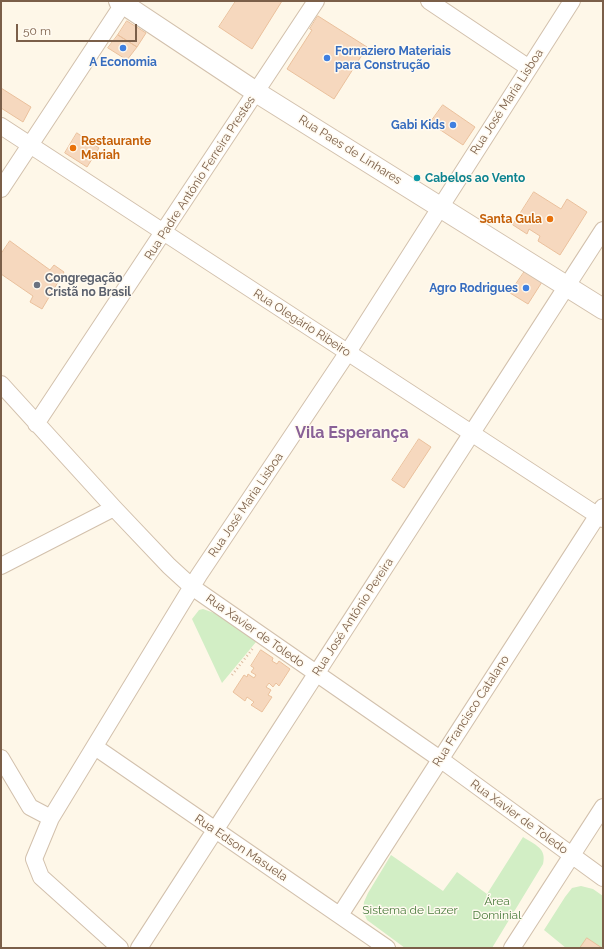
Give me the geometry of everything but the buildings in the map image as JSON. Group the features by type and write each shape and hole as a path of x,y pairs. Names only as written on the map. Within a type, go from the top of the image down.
{"street":[{"name":"Rua Padre Antônio Ferreira Prestes","path":"36,424 164,233 316,1"},
{"path":"429,1 529,68"},
{"name":"Rua José Maria Lisboa","path":"120,948 41,877 34,859 52,818 192,587 348,352 572,1"},
{"name":"Rua Paes de Linhares","path":"122,2 256,92 440,206 603,310"},
{"path":"1,188 122,2"},
{"name":"Rua Olegário Ribeiro","path":"1,126 472,433 601,514"},
{"name":"Rua José Antônio Pereira","path":"139,948 603,230"},
{"name":"Rua Xavier de Toledo","path":"1,384 114,508 169,566 192,587 440,759 603,878"},
{"path":"1,566 114,508"},
{"name":"Rua Francisco Catalano","path":"340,915 440,759 601,514"},
{"name":"Rua Edson Masuela","path":"95,747 387,948"},
{"path":"1,758 30,807 52,818"},
{"path":"512,948 603,807"}],"path":[{"path":"232,675 263,636"}],"green space":[{"path":"203,609 217,614 256,642 222,683 192,619 199,610"},
{"name":"Sistema de Lazer","path":"523,837 536,845 542,851 544,859 543,864 492,948 405,948 367,920 363,911 364,902 391,855 443,891 457,872 487,894"},
{"path":"581,886 593,889 603,896 603,948 566,948 544,930 572,888"}],"place":[{"name":"A Economia","path":"123,48"},
{"name":"Fornaziero Materiais para Construção","path":"327,58"},
{"name":"Gabi Kids","path":"453,125"},
{"name":"Restaurante Mariah","path":"73,148"},
{"name":"Cabelos ao Vento","path":"417,178"},
{"name":"Santa Gula","path":"550,219"},
{"name":"Congregação Cristã no Brasil","path":"37,285"},
{"name":"Agro Rodrigues","path":"526,288"}],"district":[{"name":"Vila Esperança","path":"352,433"}],"park label":[{"name":"Área Dominial","path":"497,908"}]}
